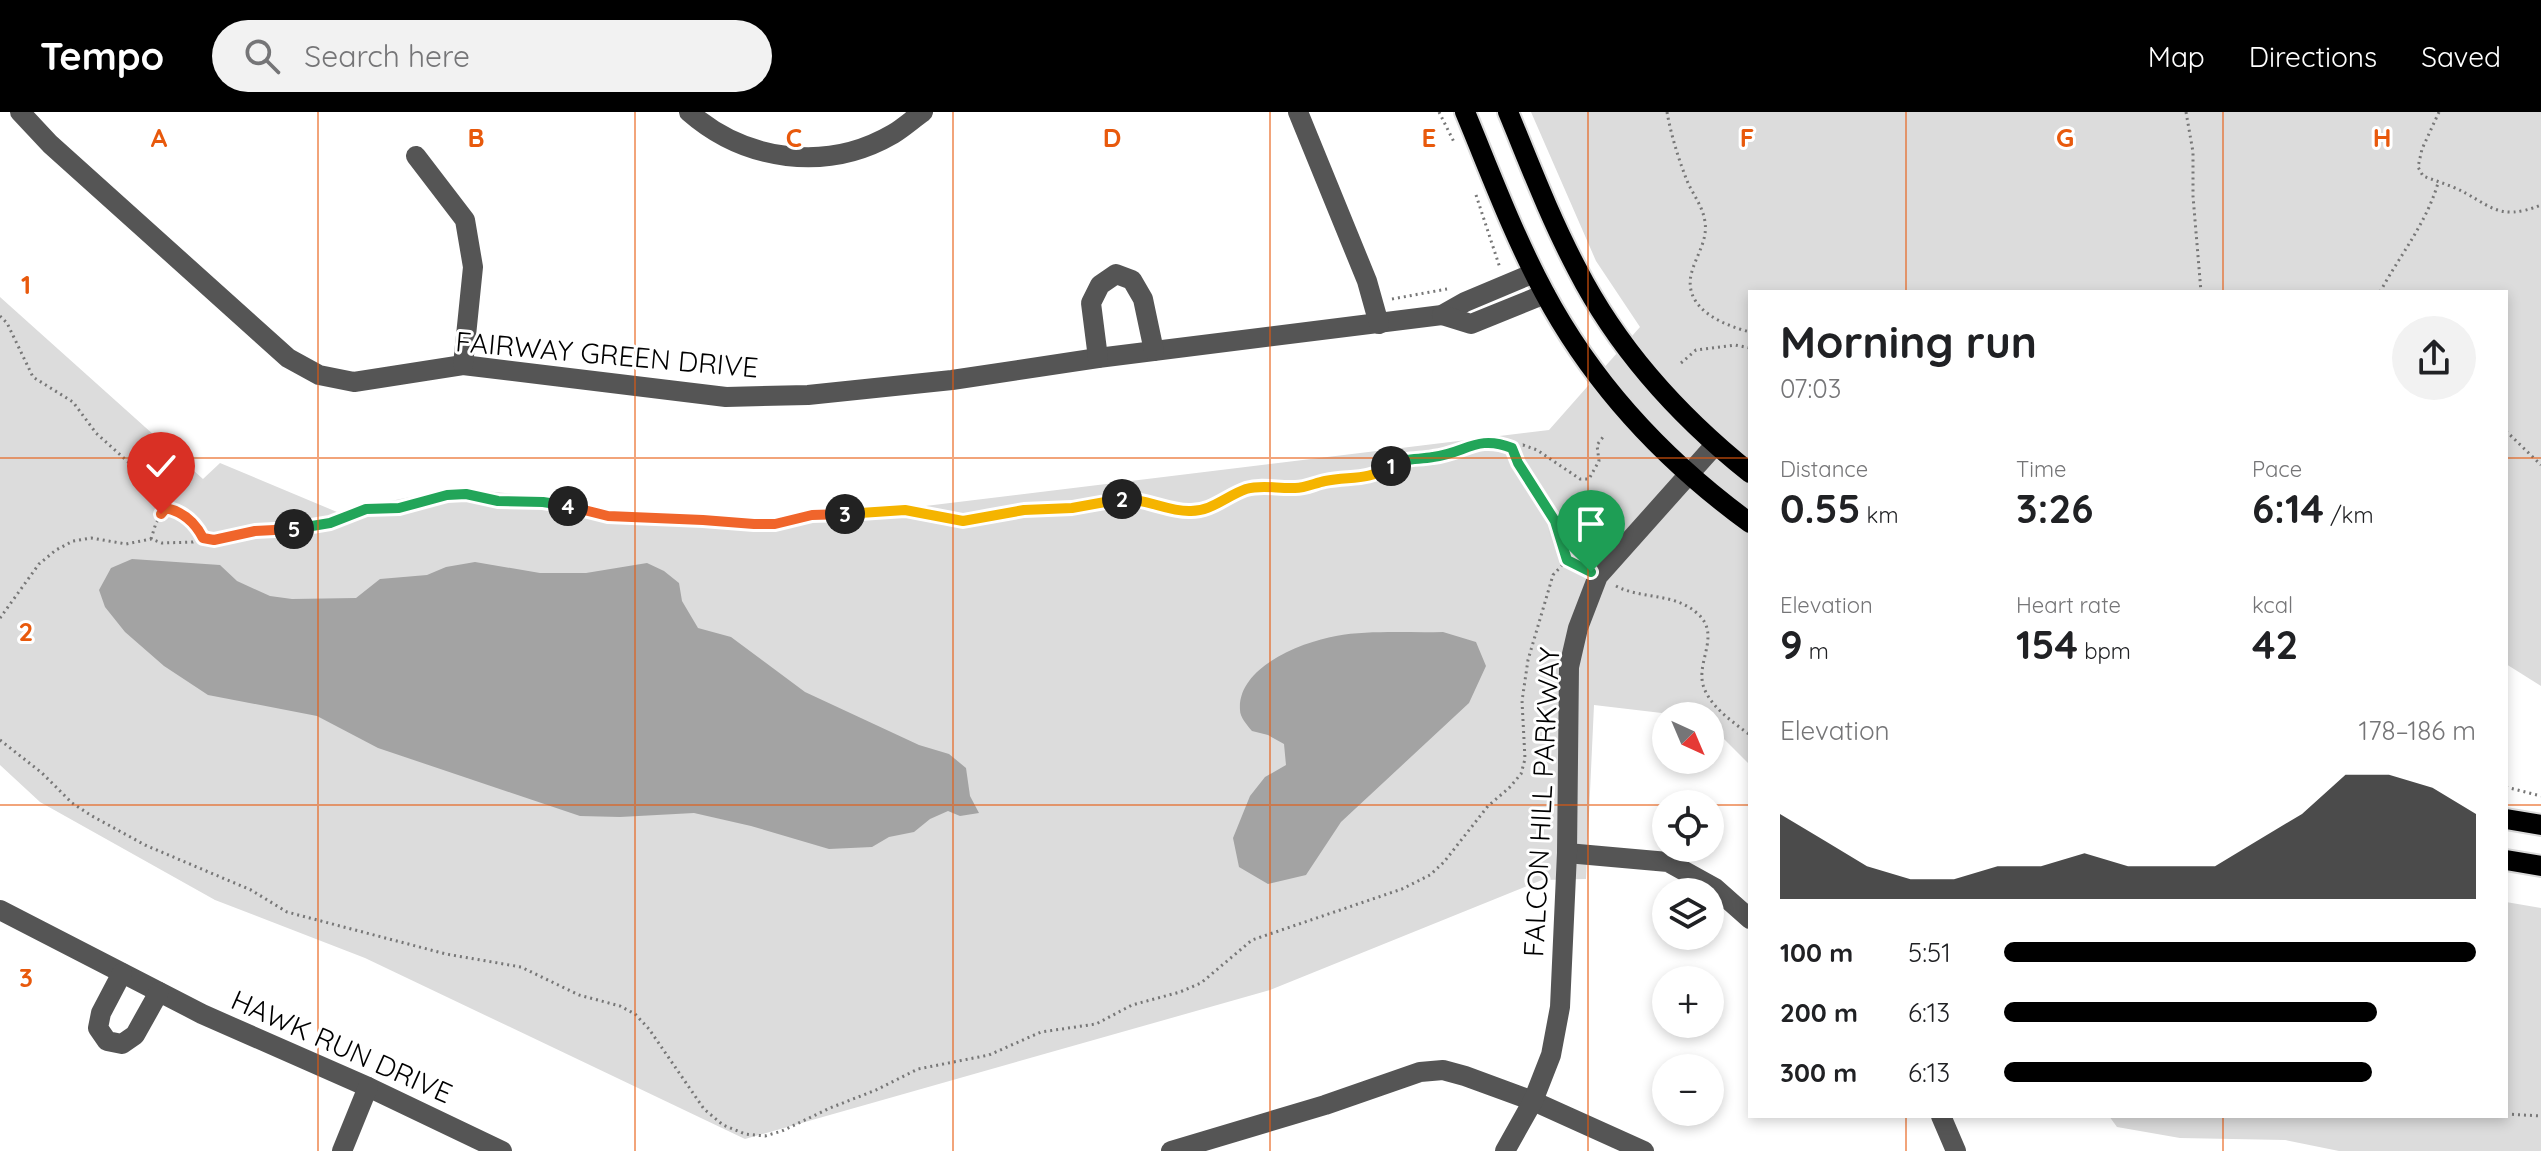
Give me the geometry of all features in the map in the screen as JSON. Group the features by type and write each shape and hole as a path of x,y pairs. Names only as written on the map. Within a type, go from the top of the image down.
{"main road":[{"path":"1465,112 1534,273 1569,335 1639,426 1689,475 1748,521"},
{"path":"1508,112 1577,271 1613,330 1655,384 1715,445 1748,471"},
{"path":"2508,819 2541,825"},
{"path":"2508,860 2541,866"}],"street":[{"name":"FAIRWAY GREEN DRIVE","path":"20,112 50,144 288,358 319,375 354,382 463,365 726,397 823,393 952,380 1377,317 1442,315 1471,324 1545,294"},
{"path":"689,112 723,137 752,150 787,157 824,157 860,148 892,134 923,112"},
{"path":"1298,112 1367,281 1377,317"},
{"path":"416,156 465,220 473,267 463,365"},
{"name":"FAIRWAY GREEN DRIVE","path":"1442,315 1534,273"},
{"path":"1098,358 1091,303 1100,285 1116,274 1132,280 1143,299 1154,351"},
{"name":"FALCON HILL PARKWAY","path":"1505,1151 1533,1101 1551,1055 1560,1007 1567,853 1569,667 1578,628 1598,576 1715,445"},
{"path":"1567,853 1668,862 1715,888 1748,917"},
{"name":"HAWK RUN DRIVE","path":"0,910 202,1014 368,1087 502,1151"},
{"path":"122,973 101,1013 98,1028 107,1041 122,1044 135,1035 159,992"},
{"path":"1171,1151 1325,1105 1420,1072 1443,1070 1533,1101 1644,1151"},
{"path":"342,1151 368,1087"},
{"path":"1942,1118 1956,1151"}],"path":[{"path":"1439,112 1461,156"},
{"path":"1667,112 1688,182 1701,207 1705,223 1705,240 1691,276 1691,295 1702,310 1748,331"},
{"path":"2186,112 2193,152 2193,196 2201,290"},
{"path":"2439,112 2422,149 2418,167 2423,176 2454,187 2478,203 2498,211 2522,212 2541,205"},
{"path":"2381,290 2416,235 2431,206 2438,183"},
{"path":"1476,195 1500,270 1494,275"},
{"path":"1377,317 1394,298 1451,288"},
{"path":"0,316 7,323 33,377 73,402 96,433 137,470 166,508 189,519 203,538"},
{"path":"1681,363 1696,350 1735,345 1748,348"},
{"path":"2508,433 2541,465"},
{"path":"0,618 39,564 73,541 91,538 126,544 151,539 177,544 255,531 313,528 366,509 399,508 447,495 543,502 608,516 754,524 775,524 812,515 905,510 963,521 1024,510 1072,508 1122,498 1191,512 1205,510 1244,490 1260,486 1305,487 1336,479 1365,478 1402,460 1435,457 1484,441 1512,448 1523,445 1537,450 1580,479 1589,479 1599,461 1597,445 1603,437"},
{"path":"1512,448 1518,463 1555,521 1567,560 1628,592 1683,603 1701,616 1708,632 1702,680 1719,709 1748,733"},
{"path":"151,539 156,523 166,508"},
{"path":"0,740 42,773 72,803 92,816 145,845 251,890 287,912 446,954 521,967 579,995 627,1010 649,1029 704,1109 723,1125 745,1134 765,1136 918,1069 989,1055 1041,1032 1096,1024 1132,1005 1180,992 1201,983 1252,940 1402,889 1430,875 1488,806 1521,774 1525,759 1522,701 1528,660 1553,575 1567,560"},
{"path":"2508,788 2541,796"},
{"path":"2508,1114 2541,1116"}],"shaded area":[{"path":"1531,112 2541,112 2541,686 2508,665 2508,290 1748,290 1748,763 1724,739 1724,702 1652,702 1652,712 1594,705 1586,879 1542,880 1270,990 745,1139 365,958 215,900 40,802 0,765 0,297 203,479 220,463 337,512 454,488 525,495 622,512 728,520 843,516 1549,430 1640,327 1596,261"},
{"path":"132,559 220,565 237,581 270,596 292,599 356,598 380,579 427,575 446,567 475,562 540,573 586,573 647,563 679,583 682,601 698,628 731,637 805,692 919,745 949,754 966,768 970,796 979,813 960,816 948,811 930,819 914,832 889,837 872,847 829,849 694,813 580,816 378,748 317,716 208,695 164,666 125,632 105,607 99,590 111,568"},
{"path":"1443,632 1476,642 1486,666 1469,703 1341,822 1306,875 1268,884 1239,867 1233,838 1250,796 1265,777 1286,765 1284,744 1252,731 1241,715 1242,695 1249,681 1274,659 1322,639 1362,633"},
{"path":"2508,902 2541,908 2541,1151 2339,1151 2285,1140 2180,1138 2117,1127 2110,1118 2508,1118"}],"route":[{"path":"161,514 166,508 182,513 198,528 203,538 214,540 255,531 313,528 366,509 399,508 447,495 466,494 498,501 565,505 608,516 754,524 775,524 812,515 905,510 963,521 1024,510 1072,508 1131,498 1191,512 1205,510 1244,490 1260,486 1305,487 1336,479 1365,478 1402,460 1435,457 1484,441 1512,448 1518,463 1555,521 1567,560 1591,572"}]}
